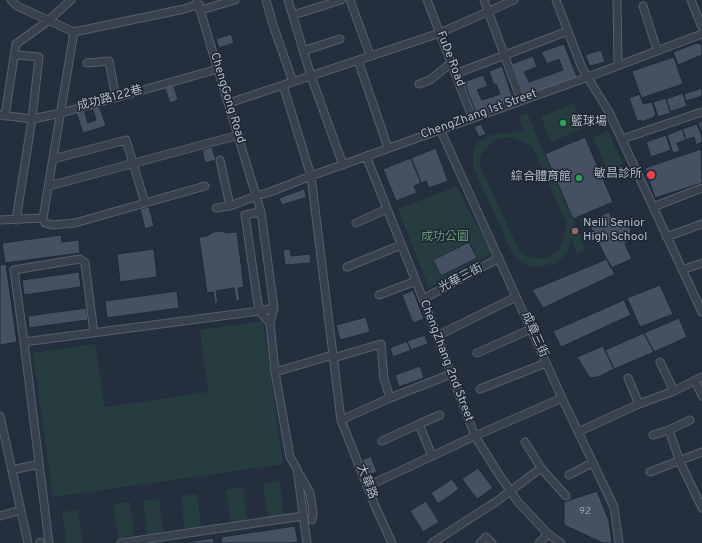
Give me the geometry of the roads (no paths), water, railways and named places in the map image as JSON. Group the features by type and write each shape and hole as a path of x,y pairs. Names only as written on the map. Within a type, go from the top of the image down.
{"street":[{"path":"10,0 17,6 74,32 199,5 235,0"},
{"path":"3,116 16,44 48,21 71,0"},
{"path":"266,0 293,82"},
{"path":"288,0 311,76 342,165"},
{"path":"293,15 341,0"},
{"path":"350,0 370,55"},
{"name":"FuDe Road","path":"427,0 472,117"},
{"path":"484,0 521,100"},
{"path":"229,103 440,33 514,0"},
{"path":"556,0 582,68 609,112 666,237 701,308"},
{"path":"617,0 618,65"},
{"path":"692,0 702,27"},
{"name":"ChengGong Road","path":"199,5 261,212 274,308"},
{"path":"644,6 657,50"},
{"path":"455,74 568,31"},
{"path":"74,32 43,218 45,223 75,223 205,186"},
{"name":"ChengZhang 1st Street","path":"216,208 230,206 270,192 472,117 588,77 702,34"},
{"path":"303,51 340,39"},
{"path":"15,54 39,57 32,119 16,220"},
{"path":"358,60 388,148"},
{"path":"87,63 109,61 116,98"},
{"path":"419,84 430,80 451,63"},
{"name":"成功路122巷","path":"3,116 32,119 61,113 218,69"},
{"name":"大華路","path":"283,85 311,176 341,420 375,506 392,543"},
{"path":"622,139 702,112"},
{"name":"成章三街","path":"440,129 562,398 614,507 619,543"},
{"path":"48,186 239,135"},
{"path":"53,159 126,140 145,203"},
{"name":"ChengZhang 2nd Street","path":"366,156 416,281 475,436 518,502 548,534 561,543"},
{"path":"220,160 230,206"},
{"path":"653,207 702,188"},
{"path":"356,223 388,210"},
{"path":"261,212 245,215 259,312 270,323"},
{"path":"0,220 43,218"},
{"path":"666,237 702,224"},
{"path":"348,267 401,245"},
{"name":"光華三街","path":"423,299 498,258"},
{"path":"50,543 14,270 80,259 85,263 94,333"},
{"path":"682,270 702,263"},
{"path":"379,295 416,281"},
{"path":"437,336 516,297"},
{"path":"24,342 259,312 274,308 270,323 275,372 290,457 310,493 313,512 312,520"},
{"path":"477,353 531,329"},
{"path":"275,372 381,344 384,379 390,398"},
{"path":"660,362 674,391"},
{"path":"480,389 546,363"},
{"path":"341,420 390,398 451,374"},
{"path":"578,432 640,404 674,391 702,377"},
{"path":"628,378 640,404"},
{"path":"695,380 702,396"},
{"path":"368,486 475,436 562,398"},
{"path":"382,441 440,415"},
{"path":"0,416 28,543"},
{"path":"653,435 669,430 690,420"},
{"path":"419,424 432,456"},
{"path":"669,430 680,462 702,508"},
{"path":"525,442 541,468 566,496"},
{"path":"650,472 680,462 702,452"},
{"path":"569,475 592,463"},
{"path":"12,470 39,464"},
{"path":"432,543 497,501 541,468"},
{"path":"297,469 307,543"},
{"path":"0,516 21,510"},
{"path":"121,543 304,516"},
{"path":"539,543 548,534"},
{"path":"480,543 486,537 492,543"}],"place":[{"name":"籃球場","path":"563,123"},
{"name":"敏昌診所","path":"651,175"},
{"name":"綜合體育館","path":"579,178"},
{"name":"Neili Senior High School","path":"575,231"}],"park label":[{"name":"成功公園","path":"445,238"}]}
